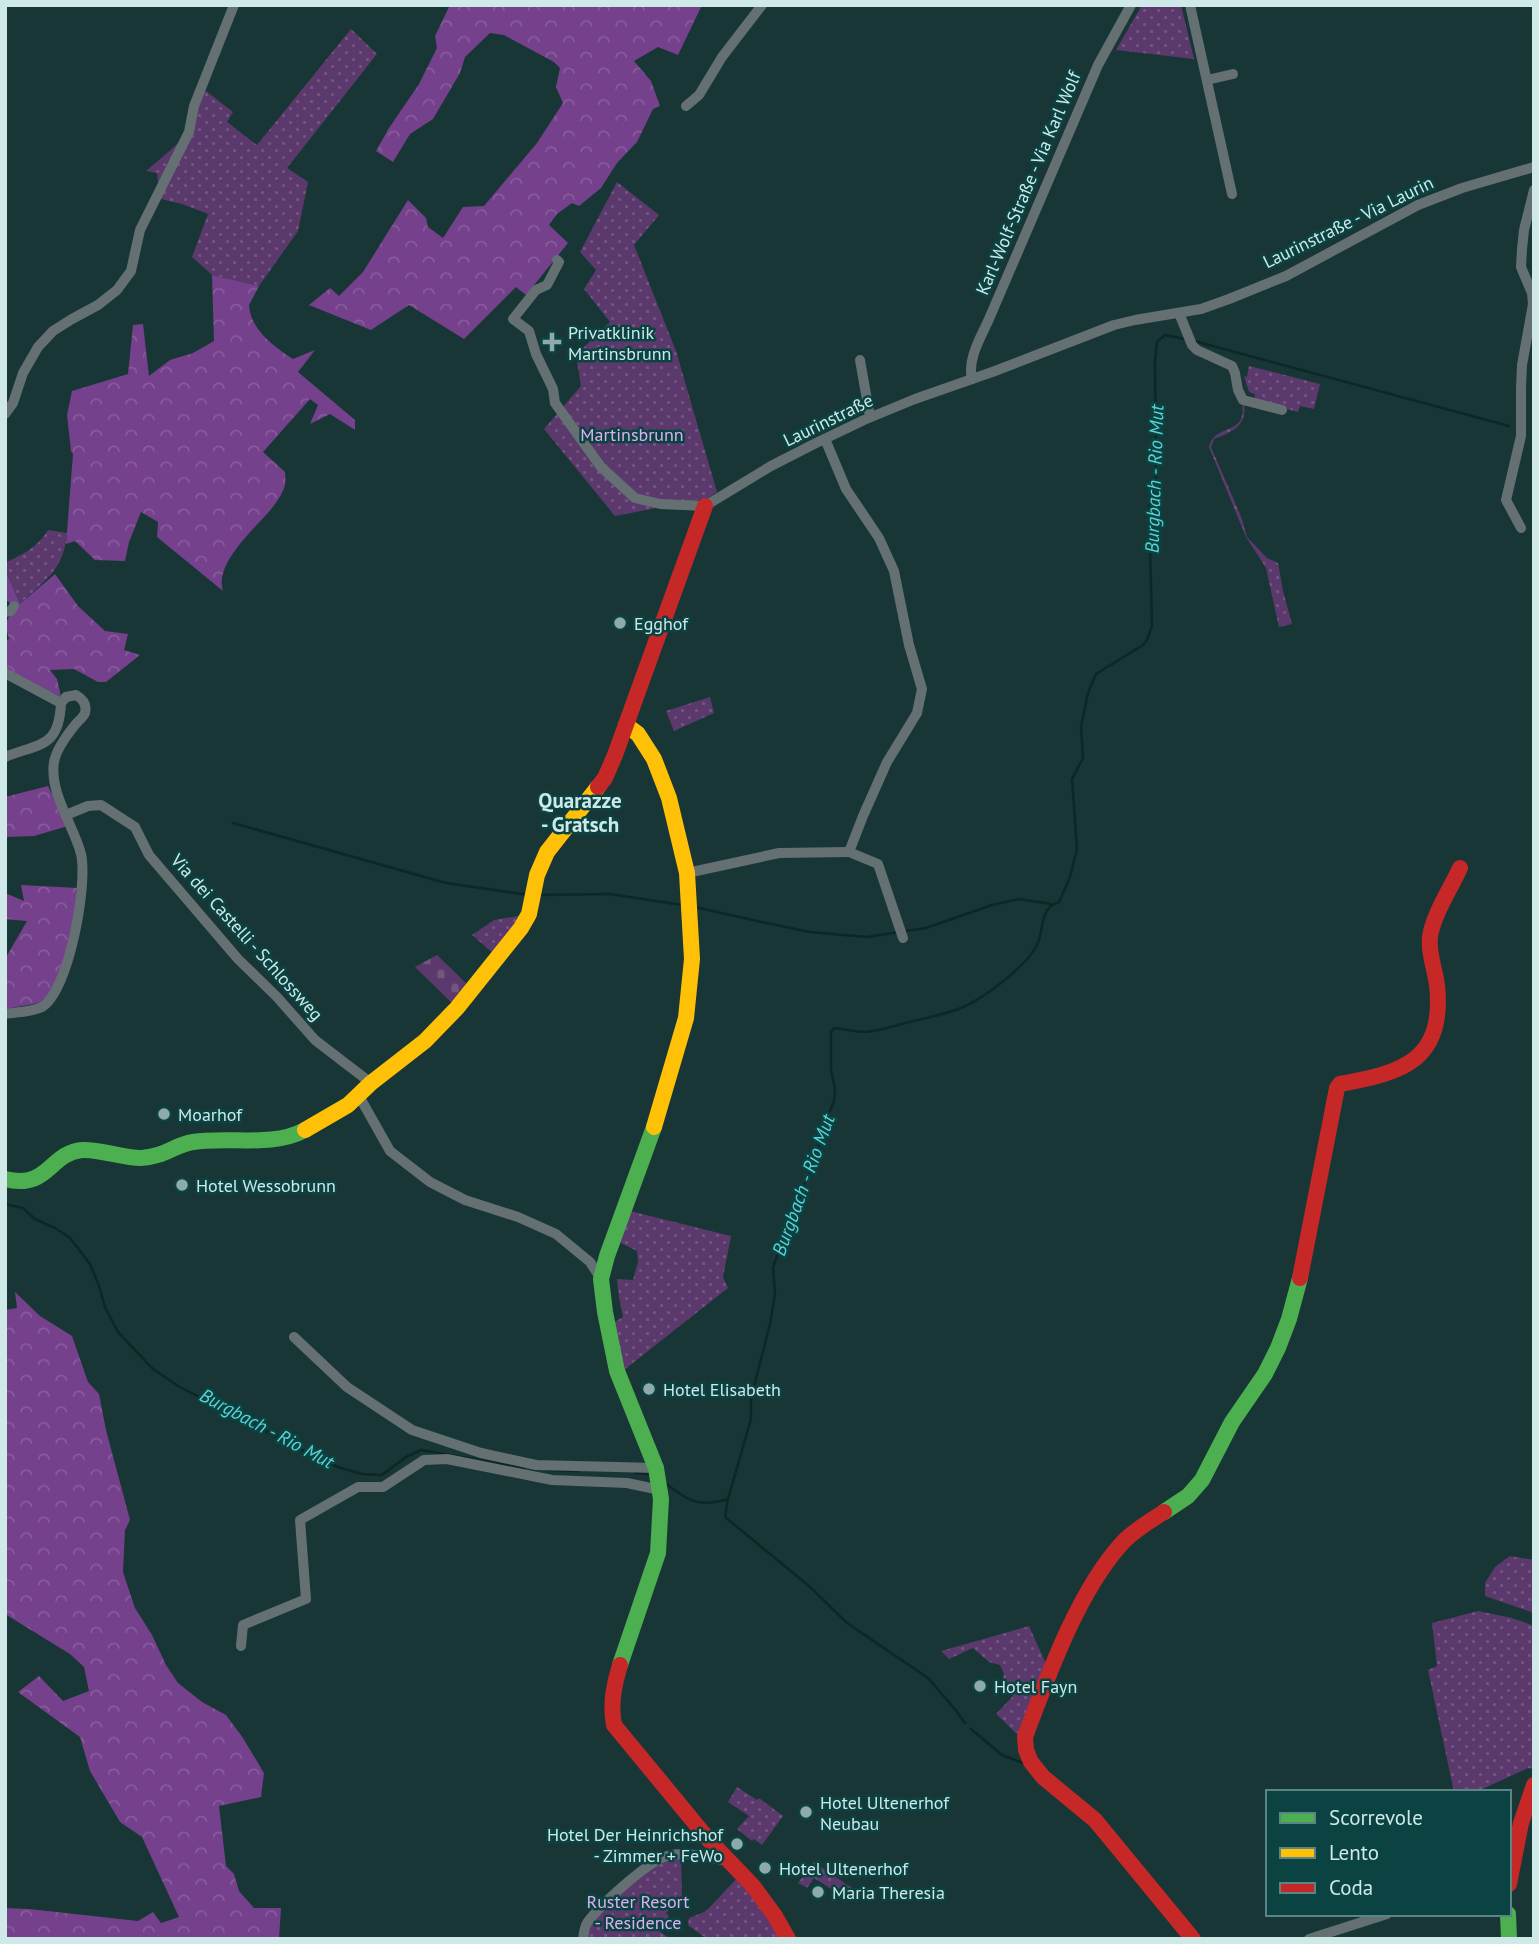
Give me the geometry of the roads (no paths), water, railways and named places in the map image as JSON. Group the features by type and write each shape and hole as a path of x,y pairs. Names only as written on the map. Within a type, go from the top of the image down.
{"street":[{"path":"5,414 38,347 53,331 98,306 117,290 131,271 140,230 189,132 194,107 234,5"},
{"path":"686,106 699,95 722,57 762,5"},
{"name":"Karl-Wolf-Straße - Via Karl Wolf","path":"972,379 970,370 973,356 983,331 1098,65 1131,5"},
{"path":"1190,5 1233,194"},
{"path":"1207,80 1233,74"},
{"name":"Laurinstraße - Via Laurin","path":"972,379 1114,325 1215,304 1286,276 1427,201 1534,167"},
{"path":"1521,528 1506,500 1521,436 1522,365 1532,293 1521,267 1521,258 1524,230 1534,190"},
{"path":"5,1180 28,1182 39,1178 75,1151 142,1158 162,1155 194,1142 250,1141 284,1137 321,1122 359,1096 371,1083 425,1041 457,1008 529,914 537,875 547,852 605,778 705,506 660,504 635,498 601,467 555,403 553,389 536,354 529,331 513,318 536,290 547,285 557,260"},
{"path":"1179,313 1190,340 1205,354 1232,366 1243,400 1282,410"},
{"path":"860,360 870,418"},
{"name":"Laurinstraße","path":"705,506 825,439 915,399 972,379"},
{"path":"825,439 846,489 880,538 894,571 909,645 922,689 917,713 887,762 849,852"},
{"path":"5,673 61,703"},
{"path":"5,757 46,742 60,724 61,703 66,697 76,695 84,701 86,711 66,737 54,763 58,795 81,854 84,875 74,938 55,993 43,1006 5,1014"},
{"path":"626,725 638,734 654,759 668,798 687,873 692,959 686,1018 656,1124 601,1279 617,1371 656,1468 660,1490 659,1553 614,1684 614,1721 620,1734 753,1886 788,1939"},
{"name":"Via dei Castelli - Schlossweg","path":"66,815 88,806 100,805 135,827 149,855 238,959 315,1040 371,1083"},
{"path":"687,873 779,853 849,852 878,864 901,933"},
{"path":"1193,1939 1095,1820 1043,1777 1031,1762 1025,1738 1056,1656 1074,1616 1096,1580 1119,1546 1135,1531 1185,1499 1199,1485 1278,1346 1305,1259 1337,1088 1340,1084 1381,1076 1408,1065 1432,1043 1440,1008 1430,935 1460,868"},
{"path":"359,1096 390,1151 430,1182 465,1200 518,1217 556,1234 590,1262 601,1279"},
{"path":"294,1337 347,1387 412,1430 481,1453 536,1465 656,1468"},
{"path":"241,1646 243,1625 306,1599 300,1520 358,1487 383,1487 424,1460 447,1459 552,1480 627,1483 660,1490"},
{"path":"1511,1873 1521,1824 1534,1785"},
{"path":"583,1939 584,1929 593,1916 637,1875 663,1857 686,1854 729,1861"},
{"path":"1309,1939 1381,1916"},
{"path":"1508,1916 1508,1939"}],"waterway":[{"name":"Burgbach - Rio Mut","path":"665,1483 687,1498 701,1503 728,1499 751,1419 751,1398 770,1324 775,1294 773,1267 834,1101 831,1032 834,1028 862,1032 878,1030 946,1013 970,1004 1002,982 1030,955 1039,941 1048,909 1059,902 1070,877 1077,849 1072,779 1083,758 1081,727 1088,693 1096,674 1143,645 1152,626 1149,507 1156,478 1157,342 1165,335 1185,339"},
{"name":"Burgbach - Rio Mut","path":"1194,341 1509,426"},
{"path":"233,823 446,883 529,895"},
{"path":"539,895 610,894 682,905"},
{"path":"905,931 926,928 992,905 1019,899 1051,904"},
{"path":"695,907 810,932 867,937 899,932"},
{"name":"Burgbach - Rio Mut","path":"5,1204 23,1208 35,1219 70,1238 90,1264 105,1307 118,1332 153,1369 178,1386 300,1449 338,1467 362,1474 382,1475 406,1457 421,1450 524,1468"},
{"name":"Burgbach - Rio Mut","path":"548,1470 579,1471"},
{"name":"Burgbach - Rio Mut","path":"635,1473 649,1474"},
{"path":"728,1499 725,1517 809,1586 847,1623 928,1678 965,1723"},
{"path":"971,1729 1002,1755 1023,1763"}],"place":[{"name":"Privatklinik Martinsbrunn","path":"552,342"},
{"name":"Egghof","path":"620,623"},
{"name":"Moarhof","path":"164,1114"},
{"name":"Hotel Wessobrunn","path":"182,1185"},
{"name":"Hotel Elisabeth","path":"649,1389"},
{"name":"Hotel Fayn","path":"980,1686"},
{"name":"Hotel Ultenerhof Neubau","path":"806,1812"},
{"name":"Hotel Der Heinrichshof - Zimmer + FeWo","path":"737,1844"},
{"name":"Hotel Ultenerhof","path":"765,1868"},
{"name":"Maria Theresia","path":"818,1892"}],"district":[{"name":"Quarazze - Gratsch","path":"580,812"}],"park label":[{"name":"Martinsbrunn","path":"632,434"},
{"name":"Ruster Resort - Residence","path":"638,1911"}]}
